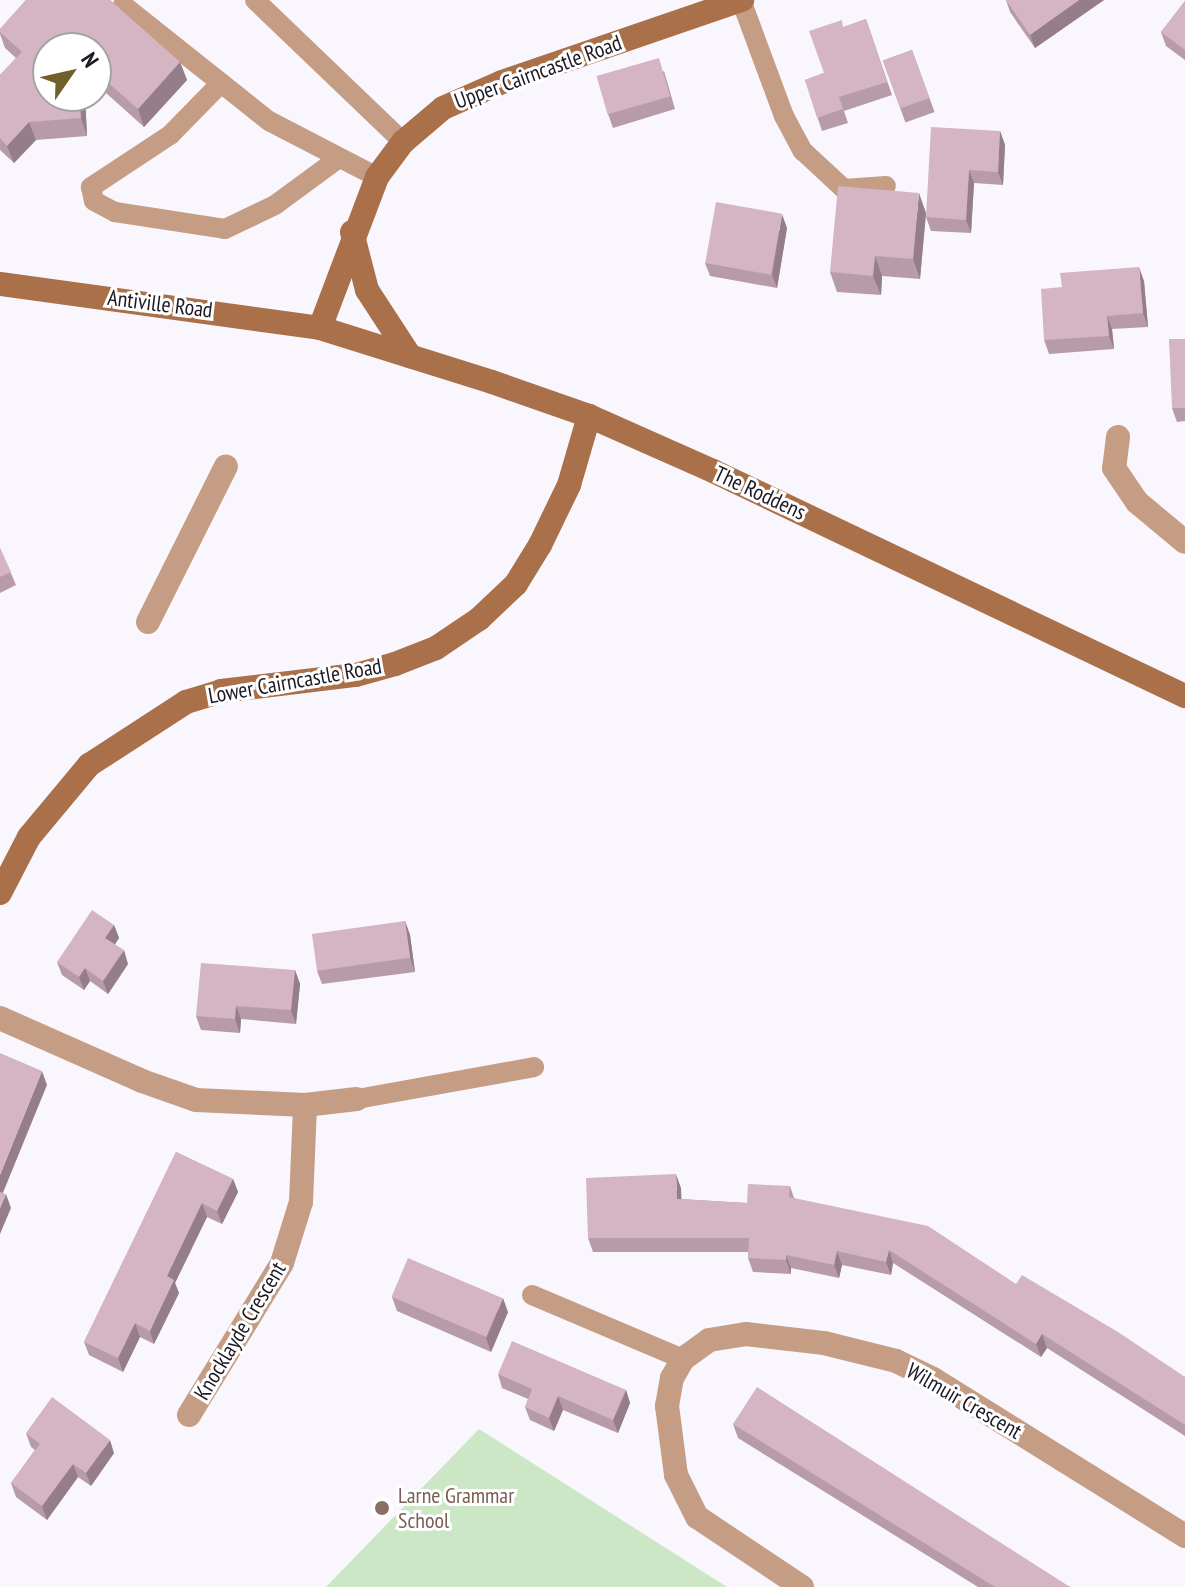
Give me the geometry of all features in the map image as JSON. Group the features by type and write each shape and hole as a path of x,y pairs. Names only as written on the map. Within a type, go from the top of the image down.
{"street":[{"name":"Upper Cairncastle Road","path":"320,328 330,312 352,232 377,177 403,142 443,108 472,93 742,0"},
{"path":"352,232 367,290 410,356"},
{"name":"Antiville Road","path":"0,284 320,328"},
{"name":"The Roddens","path":"320,328 589,416 1185,696"},
{"name":"Lower Cairncastle Road","path":"0,893 29,837 89,765 186,702 221,691 356,675 395,664 436,648 479,619 516,584 540,545 569,485 589,416"},
{"path":"1118,437 1114,468 1137,502 1185,542"},
{"path":"148,622 226,466"},
{"path":"0,1018 182,1096 305,1105 357,1099"},
{"name":"Knocklayde Crescent","path":"189,1415 282,1263 301,1202 305,1105"},
{"name":"Wilmuir Crescent","path":"683,1359 709,1340 746,1334 824,1343 896,1361 1185,1536"},
{"path":"683,1359 672,1378 667,1406 676,1475 697,1517 802,1587"}],"lane":[{"path":"255,0 403,142"},
{"path":"742,0 784,116 803,151 844,189 869,191 886,186"},
{"path":"123,5 269,121 377,177"},
{"path":"221,83 170,135 91,187 94,201 115,212 225,229 275,205 339,158"},
{"path":"357,1099 534,1067"},
{"path":"532,1295 683,1359"}],"green space":[{"path":"479,1429 727,1587 326,1587"}],"building":[{"path":"26,0 110,0 180,62 138,109 112,86 112,32 32,32 32,112 80,112 81,118 29,122 7,146 0,138 0,75 22,52 0,29"},
{"path":"1006,0 1079,0 1030,35"},
{"path":"1185,1 1185,50 1161,32"},
{"path":"866,19 887,82 839,97 843,109 817,118 805,80 824,73 809,31 842,20 843,27"},
{"path":"912,50 929,98 900,109 883,61"},
{"path":"659,58 670,96 608,114 597,76"},
{"path":"931,127 1000,131 998,172 969,170 966,220 926,217"},
{"path":"838,186 919,193 913,259 875,256 873,276 830,272"},
{"path":"716,202 782,214 771,275 705,263"},
{"path":"1139,267 1143,313 1107,316 1109,336 1044,340 1041,289 1062,287 1060,273"},
{"path":"1169,339 1185,339 1185,408 1172,408"},
{"path":"0,548 11,572 0,577"},
{"path":"92,910 114,925 105,938 124,950 103,981 85,968 79,977 57,962"},
{"path":"405,921 410,958 317,971 312,934"},
{"path":"201,963 295,970 291,1010 236,1006 235,1019 196,1016"},
{"path":"0,1053 42,1071 0,1175"},
{"path":"176,1152 233,1179 217,1211 202,1203 167,1276 174,1280 150,1331 135,1323 118,1358 84,1342"},
{"path":"676,1174 677,1199 747,1203 748,1184 790,1186 789,1197 928,1226 1016,1284 1022,1275 1118,1332 1185,1377 1185,1425 1042,1334 1036,1344 889,1250 886,1262 837,1251 834,1265 786,1255 786,1260 748,1258 749,1238 588,1238 586,1178"},
{"path":"0,1192 6,1194 0,1208"},
{"path":"408,1258 503,1298 486,1337 392,1297"},
{"path":"512,1341 626,1390 613,1420 558,1396 549,1418 525,1407 532,1389 498,1374"},
{"path":"757,1387 1070,1587 995,1587 733,1424"},
{"path":"52,1397 110,1440 86,1473 73,1464 42,1506 11,1483 40,1444 26,1433"}],"place":[{"name":"Larne Grammar School","path":"382,1508"}]}
